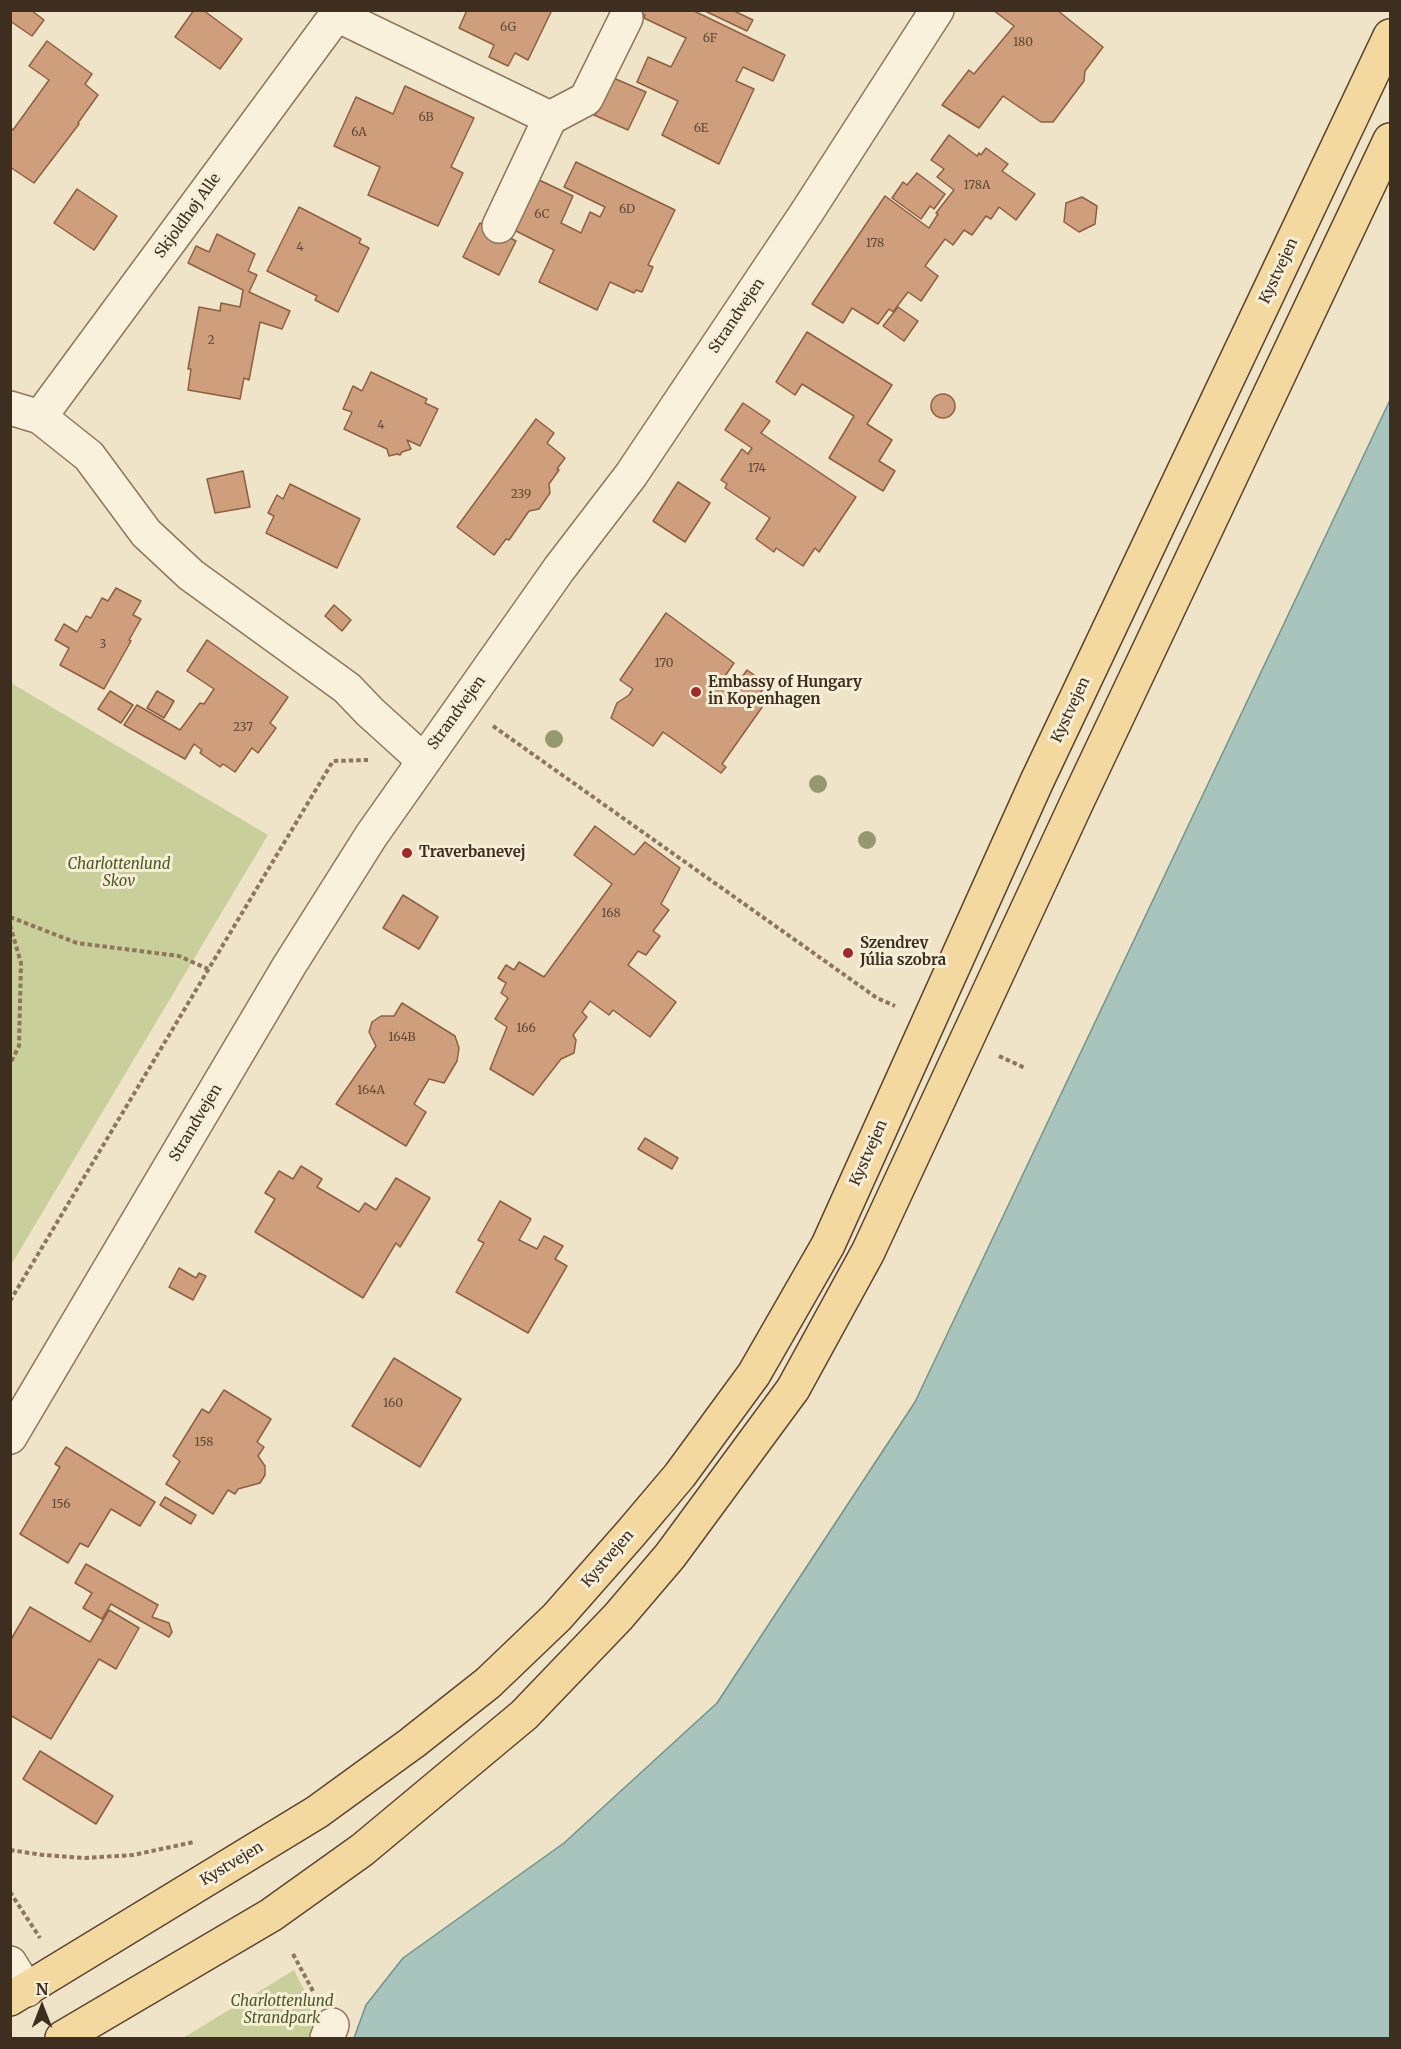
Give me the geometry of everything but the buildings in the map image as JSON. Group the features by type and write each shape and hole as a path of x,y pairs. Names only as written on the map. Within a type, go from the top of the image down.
{"main road":[{"name":"Kystvejen","path":"16,1984 317,1812 412,1743 488,1683 557,1617 680,1475 754,1374 828,1245 1037,781 1390,36"},
{"path":"62,2038 271,1915 362,1850 524,1714 618,1617 670,1556 793,1389 868,1252 1083,789 1390,140"}],"street":[{"name":"Strandvejen","path":"10,1437 289,966 371,836 559,569 637,465 807,212 937,10"},
{"name":"Skjoldhøj Alle","path":"25,413 338,13 550,118"},
{"path":"499,226 550,118 586,99 626,18"},
{"path":"25,413 89,456 146,533 191,575 347,687 370,712 423,760"}],"path":[{"path":"463,705 877,998 928,1022"},
{"path":"10,1301 333,761 423,760"},
{"path":"10,916 77,943 179,956 208,969"},
{"path":"10,925 21,963 19,1046 10,1064"},
{"path":"966,1040 1025,1068"},
{"path":"10,1850 85,1858 133,1855 202,1840"},
{"path":"294,1954 329,2032"}],"green space":[{"name":"Charlottenlund Skov","path":"11,683 268,835 11,1265"},
{"name":"Charlottenlund Strandpark","path":"294,1970 312,2005 310,2038 183,2038"}],"water":[{"path":"1390,400 1390,2038 354,2038 366,2005 403,1958 564,1843 717,1703 915,1402"}],"place":[{"name":"Embassy of Hungary in Kopenhagen","path":"696,692"},
{"name":"Traverbanevej","path":"407,853"},
{"name":"Szendrey Júlia szobra","path":"848,953"}]}
